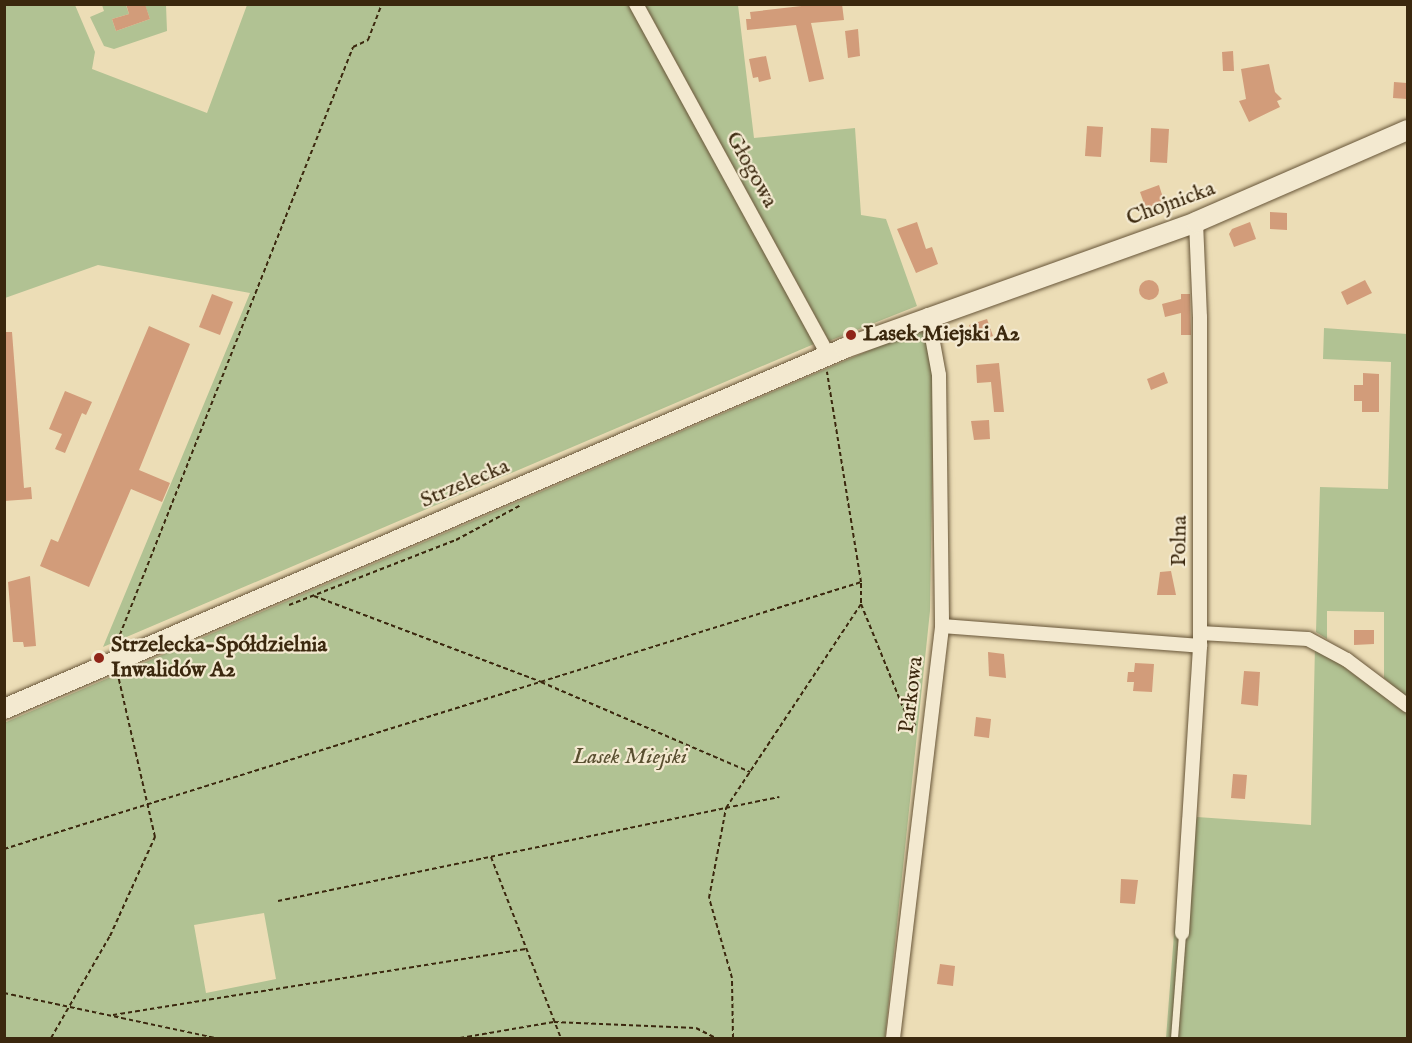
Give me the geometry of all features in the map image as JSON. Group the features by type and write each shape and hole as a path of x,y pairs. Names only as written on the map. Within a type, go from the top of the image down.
{"street":[{"name":"Głogowa","path":"636,4 828,364"},
{"name":"Chojnicka","path":"937,312 1196,222 1407,130"},
{"name":"Polna","path":"1182,933 1200,640 1200,318 1196,222"},
{"name":"Strzelecka","path":"4,709 289,586 828,364 937,312"},
{"name":"Parkowa","path":"893,1038 942,626 937,312"},
{"path":"942,626 1200,640 1308,639 1347,660 1407,706"}],"lane":[{"name":"Polna","path":"1174,1038 1182,933"}],"path":[{"path":"51,1038 68,1005 110,936 155,837 119,678 113,662 118,638 353,47 368,40 382,4"},
{"path":"828,364 861,582 861,604 904,710 928,741"},
{"path":"4,849 861,582"},
{"path":"289,586 541,682 750,772"},
{"path":"733,1038 732,978 709,898 726,808 861,604"},
{"path":"278,901 779,797"},
{"path":"491,857 561,1038"},
{"path":"113,1015 526,949"},
{"path":"4,993 216,1038"},
{"path":"460,1038 554,1022 696,1028 716,1038"}],"green space":[{"path":"4,5 75,5 95,52 92,69 207,113 247,5 631,5 814,344 103,647 250,293 98,265 5,298"},
{"path":"102,5 126,5 129,14 112,19 116,31 150,19 145,5 166,5 167,31 114,49 104,46 90,17 104,11"},
{"path":"645,5 738,5 754,138 855,128 861,215 886,219 917,306 829,341"},
{"name":"Lasek Miejski","path":"926,326 934,375 930,611 885,1038 5,1038 4,723","holes":["264,913 276,979 206,993 194,925"]},
{"path":"1324,328 1407,334 1407,698 1384,678 1384,612 1327,611 1327,639 1316,632 1320,487 1388,489 1391,362 1323,359"},
{"path":"1315,646 1407,713 1407,1038 1166,1038 1175,921 1186,922 1192,832 1197,817 1311,825"}],"building":[{"path":"126,4 145,4 150,19 116,31 112,19 129,14"},
{"path":"819,4 842,4 844,20 811,23 824,79 809,82 796,25 747,30 746,19 751,19 750,12"},
{"path":"858,29 860,56 848,58 845,31"},
{"path":"1233,51 1234,71 1223,71 1222,52"},
{"path":"766,56 771,79 759,82 758,77 753,78 749,59"},
{"path":"1269,64 1275,92 1282,99 1277,101 1280,107 1249,122 1239,101 1246,99 1241,69"},
{"path":"1394,82 1407,83 1407,99 1393,98"},
{"path":"1087,126 1103,127 1101,157 1085,156"},
{"path":"1151,128 1169,129 1167,163 1150,162"},
{"path":"1159,185 1165,204 1146,209 1140,192"},
{"path":"1270,212 1287,213 1287,230 1270,229"},
{"path":"917,222 926,249 932,247 938,264 916,273 897,229"},
{"path":"1250,222 1256,239 1234,247 1229,234 1232,229"},
{"path":"1149,280 1156,283 1159,290 1156,297 1149,300 1142,297 1139,290 1142,283"},
{"path":"1365,280 1372,293 1347,305 1341,292"},
{"path":"212,294 233,302 220,335 199,327"},
{"path":"1181,294 1190,294 1191,335 1181,335 1181,313 1165,317 1162,304 1181,299"},
{"path":"987,319 993,336 975,342 969,325"},
{"path":"149,326 190,344 139,470 170,483 162,502 131,489 89,587 40,566 51,539 58,542"},
{"path":"4,332 12,332 24,488 31,487 32,499 4,501"},
{"path":"999,363 1004,412 994,412 991,382 977,383 976,365"},
{"path":"1164,372 1168,383 1151,390 1147,379"},
{"path":"1363,373 1379,374 1379,412 1362,412 1362,401 1354,401 1354,385 1363,385"},
{"path":"65,391 92,402 86,415 82,413 65,453 55,449 62,434 49,429"},
{"path":"989,420 990,439 974,440 971,421"},
{"path":"1171,571 1176,595 1157,595 1160,572"},
{"path":"30,576 36,646 24,647 23,642 13,642 8,582"},
{"path":"1354,630 1374,630 1374,644 1354,645"},
{"path":"988,652 1004,654 1006,678 989,676"},
{"path":"1135,663 1154,664 1152,692 1133,691 1134,682 1127,682 1128,672 1134,672"},
{"path":"1244,671 1260,672 1258,706 1241,704"},
{"path":"976,717 991,719 989,738 974,736"},
{"path":"1233,774 1247,775 1245,799 1231,798"},
{"path":"1121,879 1138,880 1135,904 1120,903"},
{"path":"940,964 955,966 953,986 937,984"}],"place":[{"name":"Lasek Miejski A2","path":"851,335"},
{"name":"Strzelecka-Spółdzielnia Inwalidów A2","path":"99,658"}]}
